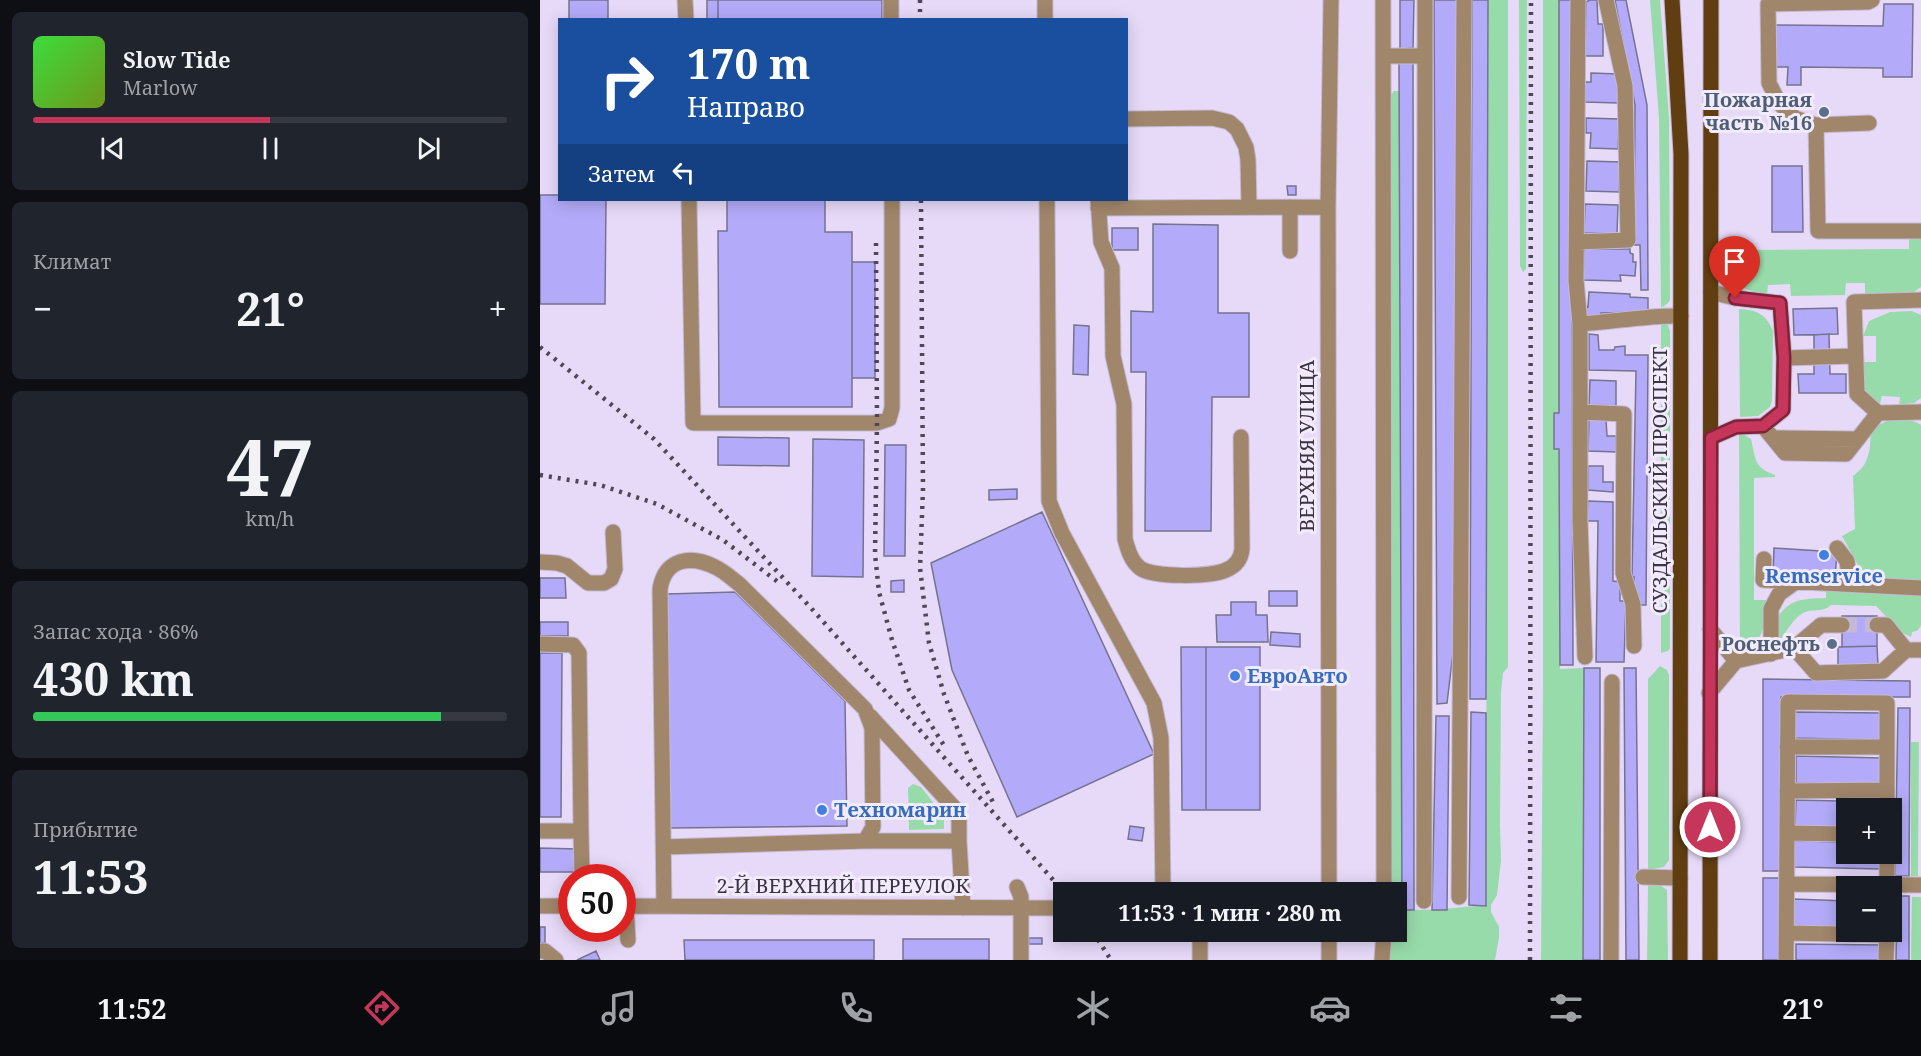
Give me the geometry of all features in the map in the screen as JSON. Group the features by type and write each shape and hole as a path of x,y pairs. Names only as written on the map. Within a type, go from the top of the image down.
{"main road":[{"name":"СУЗДАЛЬСКИЙ ПРОСПЕКТ","path":"1672,0 1681,154 1680,960"},
{"path":"1710,960 1711,0"}],"street":[{"path":"685,0 686,18"},
{"path":"891,0 891,18"},
{"path":"1045,0 1045,18"},
{"name":"ВЕРХНЯЯ УЛИЦА","path":"1329,882 1328,207 1331,0"},
{"path":"1383,0 1384,882"},
{"path":"1424,901 1425,0"},
{"path":"1459,897 1464,0"},
{"path":"1578,0 1576,280 1580,324 1580,521 1586,657"},
{"path":"1577,242 1628,240 1625,86 1606,0"},
{"path":"1869,123 1816,125 1795,118 1779,103 1769,83 1766,2 1868,2 1872,0"},
{"path":"1383,56 1425,56"},
{"path":"1128,119 1212,118 1229,122 1237,129 1246,147 1249,207"},
{"path":"1816,125 1818,231 1921,231"},
{"path":"689,201 693,423 877,423 889,419 892,408 892,201"},
{"path":"1047,201 1049,501 1062,533 1154,702 1161,738 1163,882"},
{"path":"1241,437 1242,549 1241,557 1236,564 1208,575 1155,574 1138,567 1132,559 1125,539 1124,404 1113,356 1112,268 1101,242 1098,204 1328,207"},
{"path":"1290,207 1290,251"},
{"path":"1711,292 1735,298 1780,303 1784,358 1783,410 1763,426 1736,427 1711,438"},
{"path":"1921,300 1854,302 1857,394 1878,412 1921,412"},
{"path":"1580,324 1658,315 1681,316"},
{"path":"1784,358 1855,356"},
{"path":"1580,412 1624,414 1623,573 1633,604 1634,646"},
{"path":"1763,426 1785,453 1846,454 1878,412"},
{"path":"540,562 567,566 588,583 604,583 611,579 615,569 613,532"},
{"path":"1838,548 1847,561 1850,584"},
{"path":"1764,559 1763,580 1921,588"},
{"path":"664,906 660,589 662,578 675,564 696,561 708,564 739,584 866,709 872,728 873,827 865,841"},
{"path":"1771,654 1771,609 1779,594 1797,581"},
{"path":"1709,693 1736,661 1794,648 1821,626 1842,625"},
{"path":"1794,648 1816,673 1883,671 1913,650 1886,625 1877,625"},
{"path":"1710,629 1736,661"},
{"path":"540,644 573,645 579,653 582,864"},
{"path":"1611,960 1612,682"},
{"path":"1786,960 1788,702 1887,703 1887,798"},
{"path":"869,716 958,813 963,908"},
{"path":"1788,747 1887,747"},
{"path":"1787,791 1887,790"},
{"path":"540,831 581,831"},
{"path":"1787,833 1836,834"},
{"path":"664,847 865,841 959,841"},
{"path":"1643,877 1680,878"},
{"path":"1787,884 1836,884"},
{"path":"1902,885 1921,885"},
{"path":"1017,887 1021,897 1021,960"},
{"path":"540,906 558,906"},
{"name":"2-Й ВЕРХНИЙ ПЕРЕУЛОК","path":"636,906 1053,908"},
{"path":"1786,933 1836,933"},
{"path":"1200,942 1200,960"},
{"path":"1329,942 1329,960"},
{"path":"1382,960 1383,942"},
{"path":"1886,960 1887,942"},
{"path":"540,951 545,951 556,960"}],"green space":[{"path":"1488,0 1508,0 1508,667 1503,673 1501,692 1501,861 1497,895 1491,905 1491,912 1499,927 1499,938 1495,960 1388,960 1389,942 1407,942 1407,910 1434,910 1486,905"},
{"path":"1519,0 1527,0 1526,269 1523,272 1520,266"},
{"path":"1543,0 1559,0 1559,413 1555,449 1559,449 1560,669 1584,668 1583,960 1541,960"},
{"path":"1650,0 1660,0 1669,118 1670,300 1661,308 1659,118"},
{"path":"1394,91 1400,91 1402,882 1389,882 1390,96"},
{"path":"1909,234 1921,234 1921,287 1911,294 1865,294 1865,283 1846,283 1845,295 1791,296 1790,284 1768,285 1767,297 1741,287 1741,250 1909,249"},
{"path":"1739,309 1751,310 1760,314 1773,331 1772,400 1770,407 1758,416 1740,417"},
{"path":"1912,311 1921,315 1921,398 1914,403 1899,405 1900,397 1882,396 1880,404 1873,401 1866,393 1862,376 1862,362 1876,362 1876,336 1863,336 1869,321 1890,312"},
{"path":"1661,321 1667,323 1670,331 1670,648 1661,653"},
{"path":"1893,419 1911,420 1921,425 1921,583 1866,580 1842,536 1855,529 1853,476 1865,463 1872,431"},
{"path":"1739,432 1751,439 1759,465 1775,475 1775,477 1754,478 1754,600 1766,600 1765,617 1759,638 1748,649 1740,653"},
{"path":"1826,588 1921,595 1921,626 1917,631 1912,632 1911,637 1901,632 1876,606 1831,605 1825,609 1800,615 1780,640 1774,625 1783,610 1801,600 1826,598"},
{"path":"1660,666 1667,670 1669,675 1669,860 1664,867 1648,870 1648,679"},
{"path":"1911,742 1919,742 1918,876 1911,876"},
{"path":"913,784 921,787 944,816 944,829 909,830 908,788"},
{"path":"1648,885 1660,885 1667,890 1668,960 1647,960"},
{"path":"1912,897 1921,897 1921,960 1911,960"}],"building":[{"path":"569,0 608,0 608,18 569,18"},
{"path":"707,0 718,0 718,18 707,18"},
{"path":"718,0 882,0 882,18 718,18"},
{"path":"1400,0 1414,0 1413,48 1400,49"},
{"path":"1434,0 1457,0 1457,620 1447,703 1437,704"},
{"path":"1472,0 1488,0 1486,699 1470,699"},
{"path":"1559,0 1571,0 1573,665 1560,665 1559,449 1554,449 1554,413 1559,413"},
{"path":"1597,0 1598,24 1603,24 1603,56 1585,56 1586,2"},
{"path":"1615,0 1626,0 1647,105 1648,290 1641,290 1640,245 1634,245 1635,105"},
{"path":"1884,4 1913,4 1912,77 1883,77 1883,68 1801,67 1801,85 1787,85 1788,67 1775,67 1775,25 1883,26"},
{"path":"1399,62 1413,62 1414,910 1407,910 1407,882 1402,882"},
{"path":"1591,73 1618,74 1618,103 1585,102 1585,82 1591,82"},
{"path":"1586,118 1619,119 1618,149 1590,148 1591,133 1586,133"},
{"path":"1587,161 1620,162 1619,192 1586,191"},
{"path":"1772,166 1802,166 1803,232 1772,232"},
{"path":"1287,186 1296,186 1296,195 1288,195"},
{"path":"540,195 558,195 558,201 606,201 605,304 540,304"},
{"path":"727,201 825,201 825,232 852,232 852,407 719,407 718,231 727,231"},
{"path":"1585,204 1618,205 1617,234 1584,233"},
{"path":"1153,224 1218,225 1218,313 1249,313 1249,397 1212,397 1211,531 1145,531 1146,372 1131,372 1131,311 1153,312"},
{"path":"1112,228 1138,228 1138,250 1112,250"},
{"path":"1584,249 1630,249 1633,262 1636,262 1635,276 1620,275 1621,281 1583,280"},
{"path":"852,262 875,262 875,378 852,378"},
{"path":"1589,292 1630,294 1630,297 1648,298 1648,312 1601,313 1601,317 1586,317"},
{"path":"1837,308 1838,334 1794,335 1793,309"},
{"path":"1074,325 1089,326 1088,375 1073,374"},
{"path":"1589,334 1598,335 1599,350 1614,350 1615,347 1625,346 1625,355 1648,355 1646,605 1637,605 1637,592 1633,591 1634,577 1632,576 1636,371 1589,370"},
{"path":"1829,334 1830,374 1846,374 1846,393 1799,393 1798,374 1814,374 1814,335"},
{"path":"1590,380 1616,381 1616,406 1589,405"},
{"path":"1589,419 1606,420 1607,436 1616,436 1616,452 1588,451"},
{"path":"718,437 789,438 789,466 718,465"},
{"path":"813,439 864,440 863,577 812,576"},
{"path":"885,445 906,445 905,556 884,556"},
{"path":"1588,466 1603,466 1603,482 1613,482 1613,492 1588,490"},
{"path":"1017,489 1017,499 989,500 989,490"},
{"path":"1588,501 1613,502 1613,581 1620,582 1620,601 1626,601 1624,662 1596,662 1598,521 1587,521"},
{"path":"1042,512 1154,754 1017,817 952,670 931,563"},
{"path":"1774,548 1837,552 1835,578 1773,574"},
{"path":"540,578 565,578 566,598 540,598"},
{"path":"904,580 904,592 891,592 891,581"},
{"path":"1269,591 1297,591 1297,606 1269,606"},
{"path":"735,592 845,701 847,826 670,828 667,594"},
{"path":"1231,602 1256,602 1256,615 1267,615 1268,642 1217,642 1216,615 1231,615"},
{"path":"1842,616 1877,616 1877,646 1842,647"},
{"path":"540,622 568,622 568,636 540,636"},
{"path":"1271,632 1300,634 1300,647 1270,645"},
{"path":"1877,646 1878,665 1838,666 1838,647"},
{"path":"1181,647 1206,647 1206,810 1182,810"},
{"path":"1206,647 1260,647 1260,810 1206,810"},
{"path":"540,653 562,653 561,817 540,817"},
{"path":"1584,668 1600,668 1600,960 1583,960"},
{"path":"1624,668 1636,668 1639,960 1626,960"},
{"path":"1763,679 1910,681 1910,697 1781,697 1780,871 1763,871"},
{"path":"1898,708 1910,708 1909,876 1895,876 1895,864 1902,864 1902,798 1896,798"},
{"path":"1471,712 1486,713 1486,906 1469,905"},
{"path":"1795,712 1881,713 1880,740 1794,738"},
{"path":"1436,716 1449,716 1447,910 1432,910"},
{"path":"1796,756 1882,758 1881,785 1796,783"},
{"path":"1796,800 1836,801 1836,828 1795,827"},
{"path":"1130,826 1144,828 1142,841 1128,839"},
{"path":"1794,841 1836,842 1836,864 1880,864 1880,869 1794,867"},
{"path":"540,848 577,849 577,864 558,864 558,872 540,872"},
{"path":"1763,878 1779,878 1780,960 1763,960"},
{"path":"1902,896 1909,896 1909,960 1896,960 1896,942 1902,942"},
{"path":"1794,899 1836,901 1836,927 1793,926"},
{"path":"540,927 545,927 545,943 540,943"},
{"path":"1029,938 1042,938 1042,944 1029,944"},
{"path":"903,939 989,939 989,960 903,960"},
{"path":"684,940 874,940 874,960 685,960"},
{"path":"1796,944 1882,945 1882,960 1796,960"},
{"path":"596,951 600,960 577,960"}],"tunnel":[{"path":"1842,625 1877,625"}],"railway":[{"path":"920,0 920,18"},
{"path":"1530,960 1531,0"},
{"path":"921,201 923,489 920,568 929,643 944,694 968,756 994,804"},
{"path":"876,243 875,554 879,592 909,690 945,747"},
{"path":"540,347 654,439 811,608 1055,882"},
{"path":"540,475 600,485 657,504 723,540 778,582"},
{"path":"1099,942 1111,960"}],"place":[{"name":"Пожарная часть №16","path":"1824,112"},
{"name":"Remservice","path":"1824,555"},
{"name":"Роснефть","path":"1832,644"},
{"name":"ЕвроАвто","path":"1235,676"},
{"name":"Техномарин","path":"822,810"}],"route":[{"path":"1710,827 1711,438 1736,427 1763,426 1783,410 1784,358 1780,303 1735,298"}]}
